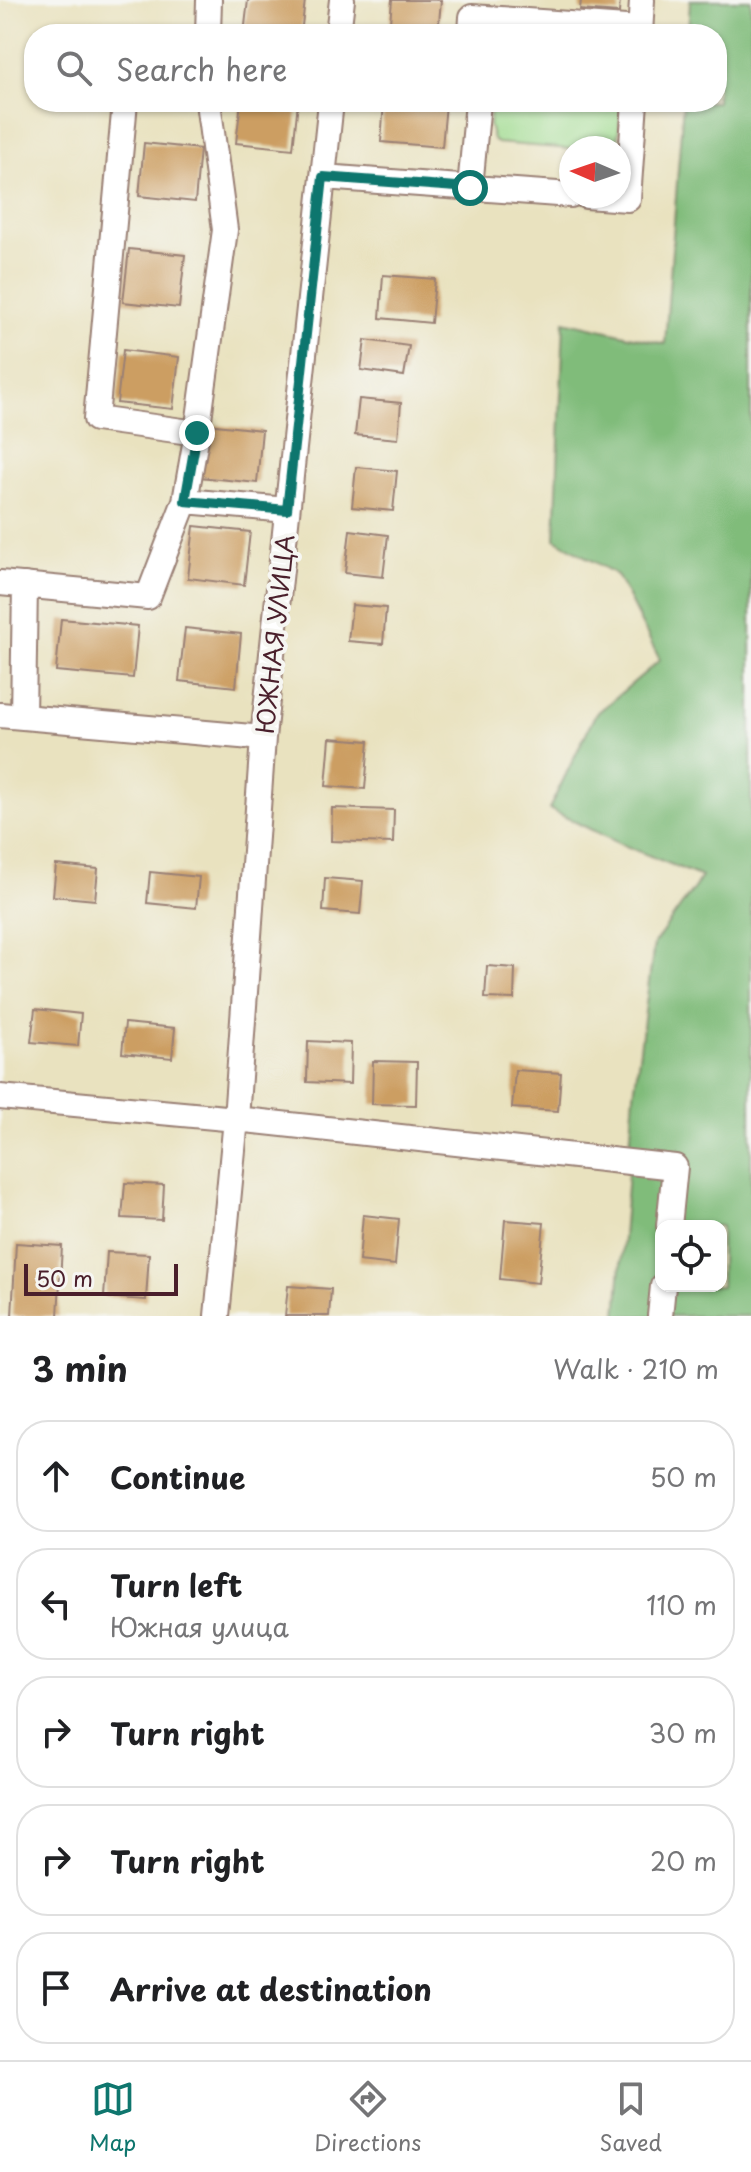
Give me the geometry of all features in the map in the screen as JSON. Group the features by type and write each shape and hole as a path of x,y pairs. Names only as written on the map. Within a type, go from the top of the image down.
{"street":[{"path":"208,24 209,0"},
{"path":"339,24 342,0"},
{"path":"640,24 642,0"},
{"path":"472,24 472,17 556,24"},
{"path":"124,112 96,419 197,433"},
{"path":"0,583 148,597 185,501 225,230 209,112"},
{"name":"ЮЖНАЯ УЛИЦА","path":"217,1316 236,1119 263,738 330,112"},
{"path":"470,188 477,112"},
{"path":"631,157 634,112"},
{"path":"323,177 559,194"},
{"path":"185,501 287,510"},
{"path":"25,585 11,716 263,738"},
{"path":"0,1097 236,1119 675,1167 670,1220"},
{"path":"660,1316 662,1292"}],"green space":[{"path":"690,0 751,0 751,1316 617,1316 634,1094 654,944 702,877 618,843 549,809 595,715 660,660 617,575 555,539 564,321 665,344 682,112 727,112 727,24 689,24"},
{"path":"491,112 621,112 618,136 559,136 559,148 497,143 493,140 489,125"}],"building":[{"path":"248,0 305,0 302,24 245,24"},
{"path":"392,0 441,0 439,24 390,24"},
{"path":"581,0 620,0 619,13 580,10"},
{"path":"240,112 297,112 293,149 236,143"},
{"path":"383,112 445,112 442,147 381,142"},
{"path":"144,143 200,149 195,202 139,196"},
{"path":"129,249 185,255 179,308 123,302"},
{"path":"383,275 435,279 431,323 380,318"},
{"path":"365,340 409,346 404,376 361,370"},
{"path":"123,350 179,357 173,409 117,403"},
{"path":"359,399 401,403 398,439 355,435"},
{"path":"206,424 262,430 257,483 200,477"},
{"path":"356,467 397,471 393,511 352,507"},
{"path":"194,526 250,532 244,585 188,578"},
{"path":"350,530 388,535 383,577 345,573"},
{"path":"352,605 386,608 383,644 348,641"},
{"path":"61,619 138,626 133,678 56,671"},
{"path":"185,628 241,634 236,687 179,681"},
{"path":"330,738 369,741 365,789 326,786"},
{"path":"332,808 394,810 393,843 331,841"},
{"path":"56,865 98,869 95,900 53,896"},
{"path":"150,872 199,877 196,908 147,903"},
{"path":"325,878 363,881 360,914 323,911"},
{"path":"487,966 515,968 514,999 485,998"},
{"path":"35,1009 81,1014 78,1046 31,1042"},
{"path":"125,1023 175,1028 172,1058 122,1053"},
{"path":"308,1041 351,1043 350,1084 307,1082"},
{"path":"373,1061 417,1062 416,1105 372,1104"},
{"path":"515,1070 561,1073 558,1111 512,1108"},
{"path":"125,1183 164,1185 162,1220 122,1218"},
{"path":"363,1215 399,1219 395,1265 359,1261"},
{"path":"505,1220 544,1223 538,1283 500,1279"},
{"path":"16,1243 62,1246 58,1316 12,1316"},
{"path":"107,1252 149,1254 146,1300 104,1297"},
{"path":"288,1286 331,1289 329,1316 285,1316"}],"route":[{"path":"197,433 185,501 287,510 323,177 470,188"}]}
